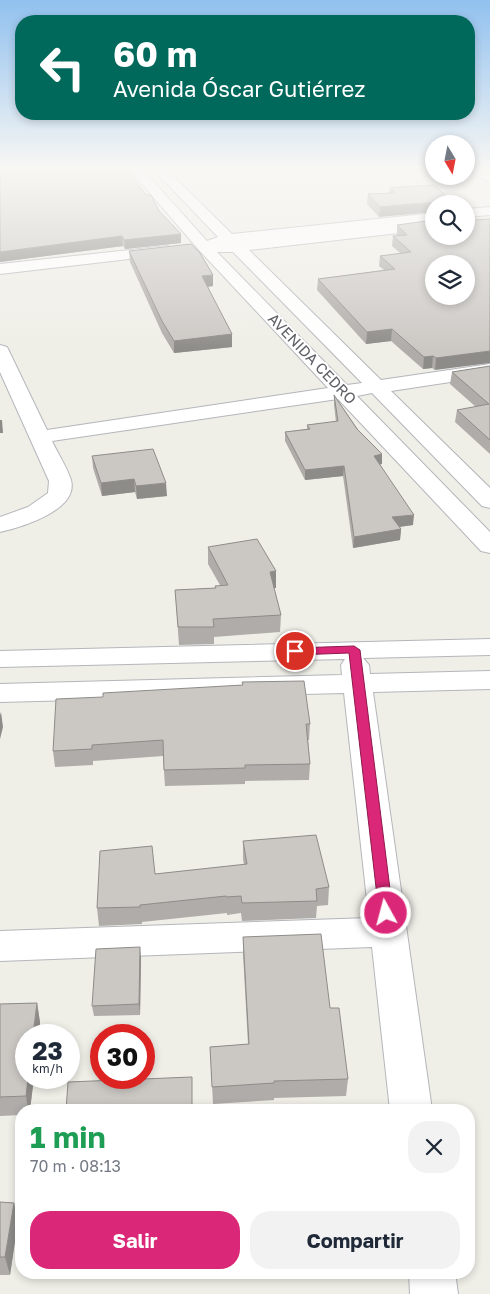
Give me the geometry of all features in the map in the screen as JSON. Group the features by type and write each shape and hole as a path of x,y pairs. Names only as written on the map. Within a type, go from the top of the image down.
{"street":[{"name":"AVENIDA CEDRO","path":"189,230 490,546"},
{"name":"AVENIDA CEDRO","path":"220,230 490,501"},
{"path":"0,269 204,247 330,230"},
{"path":"232,243 374,230"},
{"path":"0,351 60,481 59,496 36,512 0,525"},
{"path":"40,437 490,370"},
{"path":"0,659 490,647"},
{"path":"354,650 410,1104"},
{"path":"0,692 490,680"},
{"path":"0,946 388,932"},
{"path":"433,1279 434,1294"}],"building":[{"path":"0,230 178,230 181,234 124,240 122,236 0,252"},
{"path":"402,230 425,230 425,245 475,245 475,230 490,230 490,351 436,358 433,356 424,357 392,329 367,332 318,279 395,269 380,256 411,252 393,236 407,235"},
{"path":"191,244 200,253 213,275 202,276 232,334 174,341 162,321 129,251"},
{"path":"490,366 490,440 457,410 489,404 452,372"},
{"path":"334,395 357,429 382,454 374,456 414,515 392,517 401,529 354,537 344,466 305,470 285,432 310,429 307,425 338,421"},
{"path":"153,449 166,483 136,486 134,479 101,483 92,456"},
{"path":"257,539 276,571 270,572 281,615 213,619 214,627 178,627 175,590 216,588 215,586 228,585 208,547"},
{"path":"304,681 310,724 306,724 310,764 245,765 245,768 164,770 163,740 92,745 92,749 53,751 56,699 103,697 103,693 243,685 242,682"},
{"path":"316,835 329,887 316,889 317,901 242,903 241,896 226,896 140,905 140,907 97,908 100,851 152,846 155,874 247,864 243,841"},
{"path":"321,934 330,1008 339,1008 348,1079 274,1081 274,1083 212,1087 210,1047 249,1044 243,937"},
{"path":"140,947 139,1004 92,1006 96,949"},
{"path":"37,1003 34,1024 15,1024 15,1089 27,1089 26,1096 0,1097 0,1004"},
{"path":"192,1077 192,1104 66,1104 68,1089 80,1089 80,1082 90,1081 90,1089 155,1089 155,1078"},
{"path":"0,1202 14,1203 5,1257 0,1257"}],"route":[{"path":"295,651 354,650 386,913"}]}
